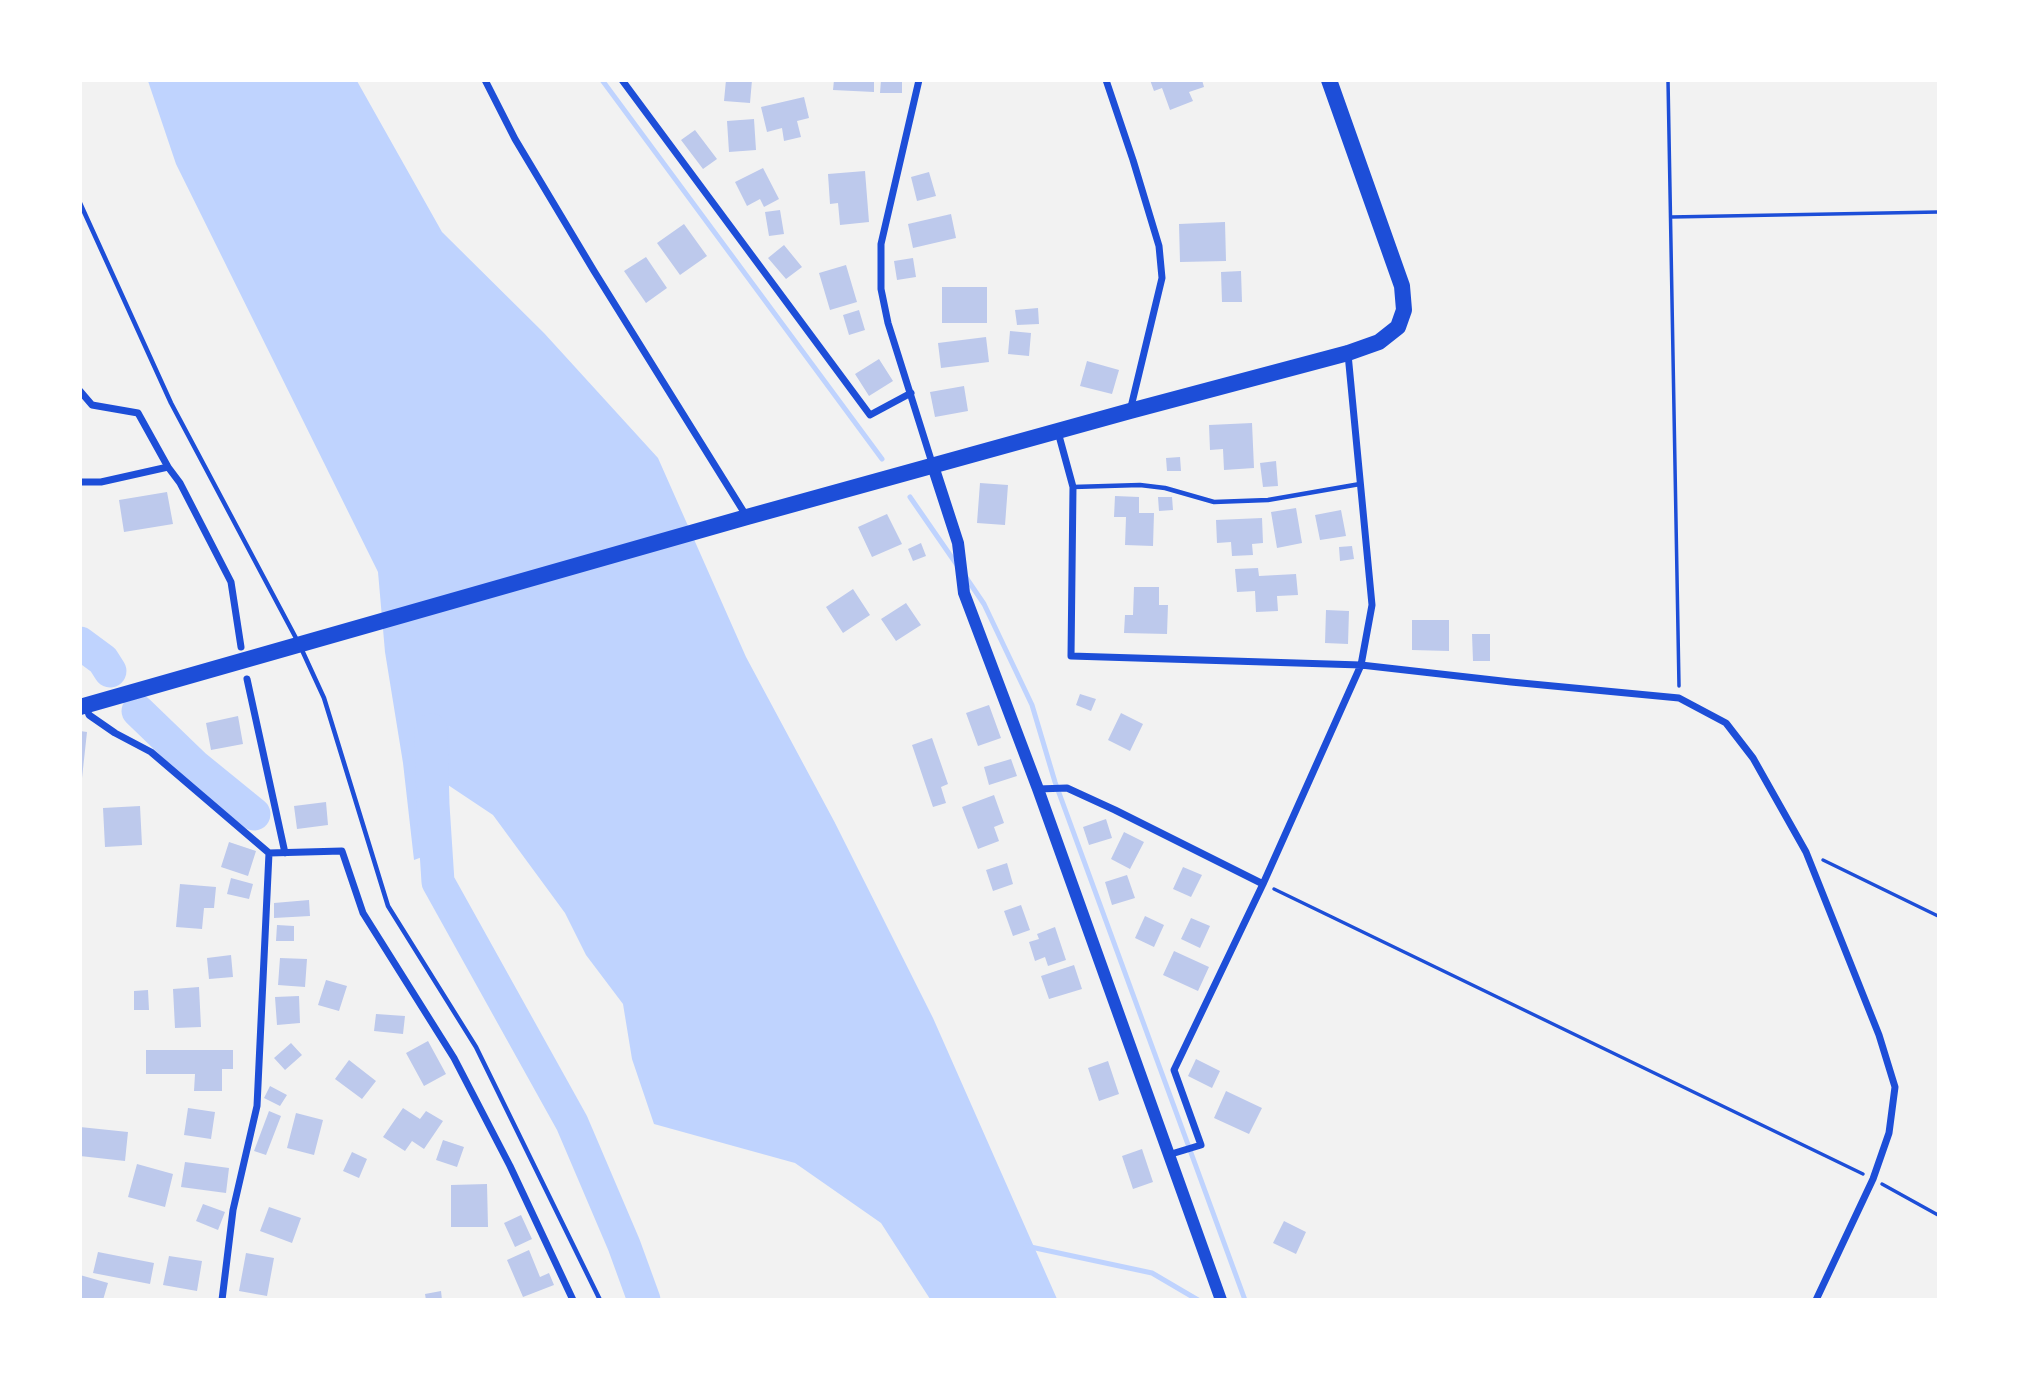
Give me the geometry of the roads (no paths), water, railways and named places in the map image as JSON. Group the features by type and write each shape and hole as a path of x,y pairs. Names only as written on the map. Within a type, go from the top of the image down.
{"highway":[{"path":"83,707 742,519 1348,353 1379,342 1398,327 1405,310 1402,286 1329,80"}],"main road":[{"path":"933,466 958,543 964,593 1038,789 1221,1300"}],"street":[{"path":"485,80 579,247 742,519"},
{"path":"622,80 870,415 911,393"},
{"path":"919,80 881,244 881,289 888,323 933,466"},
{"path":"1106,80 1159,246 1162,278 1130,411"},
{"path":"1168,1155 1201,1145 1174,1070 1263,884 1361,665 1372,605 1348,353"},
{"path":"80,391 92,405 138,412 168,467 180,483 231,582 241,647"},
{"path":"1058,432 1073,487 1071,656 1361,665 1679,698 1726,723 1753,758 1806,852 1874,1022 1895,1087 1889,1133 1873,1179 1816,1300"},
{"path":"80,482 101,482 168,467"},
{"path":"247,679 285,853"},
{"path":"83,707 89,715 115,733 150,752 270,853 342,851 363,913 454,1058 510,1166 573,1300"},
{"path":"1038,789 1067,789 1263,884"},
{"path":"223,1299 233,1210 257,1106 270,853"}],"lane":[{"path":"80,203 171,403 299,644 324,698 388,906 476,1047 600,1300"},
{"path":"1073,487 1140,485 1165,488 1214,502 1268,500 1360,484"}],"water":[{"path":"148,81 357,81 442,232 544,333 658,458 746,657 834,821 933,1018 1057,1299 930,1299 881,1223 795,1163 654,1124 632,1059 623,1004 586,955 565,913 493,815 421,767 425,856 414,860 403,763 385,652 378,572 176,164"}],"waterway":[{"path":"602,80 882,459"},
{"path":"910,497 957,565"},
{"path":"965,576 984,604 1032,705 1055,782 1245,1300"},
{"path":"80,643 103,660 110,671"},
{"path":"138,711 195,766 254,814"},
{"path":"431,730 438,882 572,1123 624,1245 644,1300"},
{"path":"1026,1246 1152,1273 1198,1300"}]}
